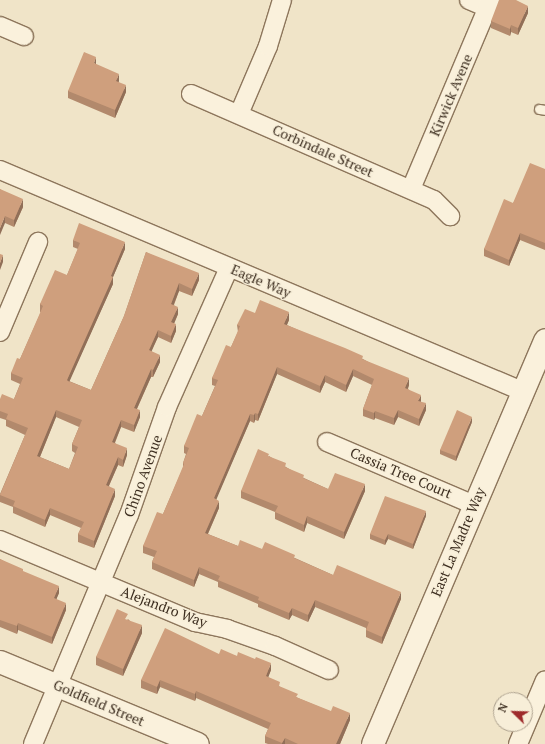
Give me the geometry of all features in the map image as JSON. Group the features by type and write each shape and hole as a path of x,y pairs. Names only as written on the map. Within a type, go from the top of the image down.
{"street":[{"path":"239,114 268,46 282,0"},
{"path":"469,0 490,4"},
{"name":"Kirwick Avene","path":"411,189 490,4"},
{"path":"0,26 24,36"},
{"name":"Corbindale Street","path":"191,94 411,189 434,200 450,216"},
{"name":"Eagle Way","path":"0,170 522,392"},
{"path":"0,332 5,308 38,242"},
{"name":"Chino Avenue","path":"33,744 129,515 167,407 229,268"},
{"name":"East La Madre Way","path":"372,744 545,340"},
{"name":"Cassia Tree Court","path":"327,442 474,505"},
{"name":"Alejandro Way","path":"0,540 195,622 227,629 275,646 329,670"},
{"name":"Goldfield Street","path":"0,662 198,744"},
{"path":"518,744 545,680"}],"building":[{"path":"499,0 516,0 528,6 518,28 511,25 510,29 491,21"},
{"path":"84,52 96,57 94,63 119,74 116,81 126,85 115,110 68,91"},
{"path":"530,163 545,169 545,243 520,233 509,260 484,249 504,199 513,203"},
{"path":"0,189 23,199 14,220 5,216 0,228"},
{"path":"79,223 125,242 111,276 113,277 67,380 91,390 124,316 146,252 199,273 192,289 179,283 171,304 178,307 171,322 176,324 171,336 158,330 149,350 160,355 153,370 151,369 134,408 140,410 134,425 121,420 112,442 127,448 123,460 118,457 106,485 115,489 94,541 78,534 84,522 50,508 45,520 13,506 15,501 0,495 28,428 6,419 8,414 0,411 0,399 2,394 14,399 23,378 11,373 17,358 20,359 43,306 40,304 55,270 67,275 80,243 73,240","holes":["56,410 82,420 72,444 78,447 69,469 37,456"]},
{"path":"0,254 3,255 0,263"},
{"path":"260,300 289,312 284,324 345,348 363,356 362,359 409,378 405,388 421,395 418,401 426,403 419,419 398,410 394,418 375,411 374,413 363,409 374,379 353,369 346,385 325,375 320,386 277,367 258,414 250,414 214,498 219,501 205,533 238,546 240,540 262,549 265,542 295,555 294,558 333,575 337,565 401,592 382,637 366,630 369,622 315,600 308,615 292,608 289,613 258,600 259,597 218,580 220,576 199,567 194,580 152,562 157,551 143,546 157,512 163,514 184,464 183,463 189,448 184,446 197,414 202,416 218,380 212,378 226,345 231,347 240,326 237,325 245,309 255,313"},
{"path":"457,410 472,417 456,456 440,450"},
{"path":"258,449 269,454 268,456 286,463 285,467 304,475 303,478 328,489 335,473 365,484 344,532 307,516 304,525 275,512 278,506 241,491"},
{"path":"385,496 426,511 413,544 388,534 385,540 370,534"},
{"path":"0,559 23,569 23,571 59,586 54,598 66,603 52,637 18,623 17,626 0,620"},
{"path":"117,609 128,614 125,619 142,625 123,669 96,657"},
{"path":"165,628 219,654 221,649 237,656 238,652 255,659 256,657 271,663 266,676 280,682 279,686 298,694 296,697 331,711 333,706 350,713 336,744 298,744 285,738 282,743 265,736 271,723 196,691 195,694 160,680 157,687 141,680"}]}
